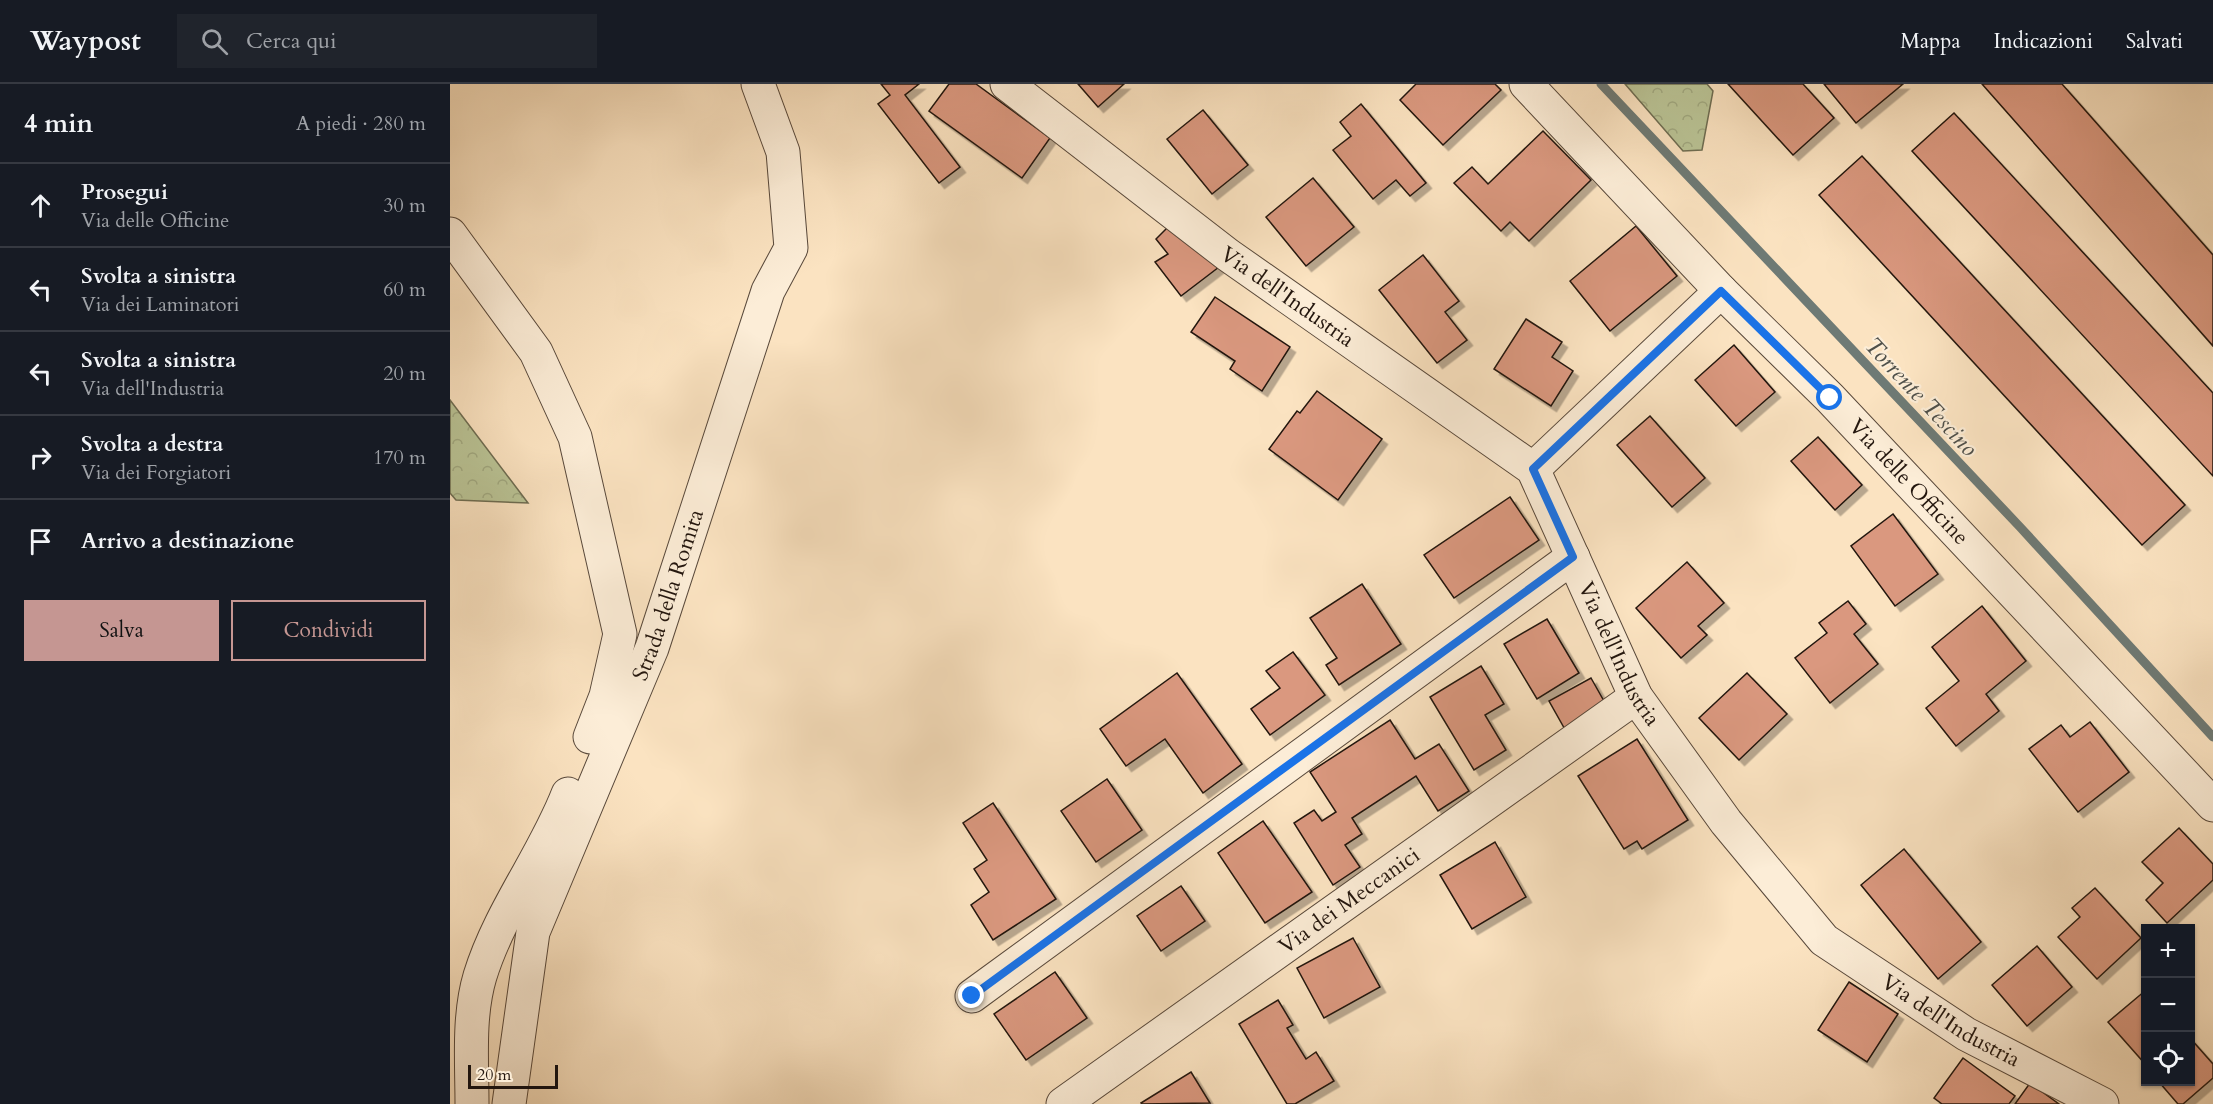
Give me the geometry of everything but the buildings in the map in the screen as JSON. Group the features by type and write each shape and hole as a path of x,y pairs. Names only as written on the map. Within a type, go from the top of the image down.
{"street":[{"name":"Strada della Romita","path":"509,1104 532,932 651,648 768,291 790,248 783,152 758,84"},
{"name":"Via dell'Industria","path":"1007,84 1228,255 1533,469 1636,697 1726,822 1824,940 1966,1034 2102,1104"},
{"name":"Via delle Officine","path":"1526,84 1721,291 1830,398 2213,805"},
{"path":"450,234 536,352 575,437 620,634 606,696 564,805 500,928 480,977 472,1028 472,1104"},
{"path":"1533,469 1721,291"},
{"path":"972,996 1573,557"},
{"name":"Via dei Meccanici","path":"1063,1104 1636,697"}],"green space":[{"path":"1625,84 1707,84 1713,91 1702,150 1683,151"},
{"path":"450,400 528,503 456,500 450,493"}],"waterway":[{"name":"Torrente Tescino","path":"1601,84 2020,527 2213,737"}],"route":[{"path":"972,996 1573,557 1533,469 1721,291 1830,398"}]}
